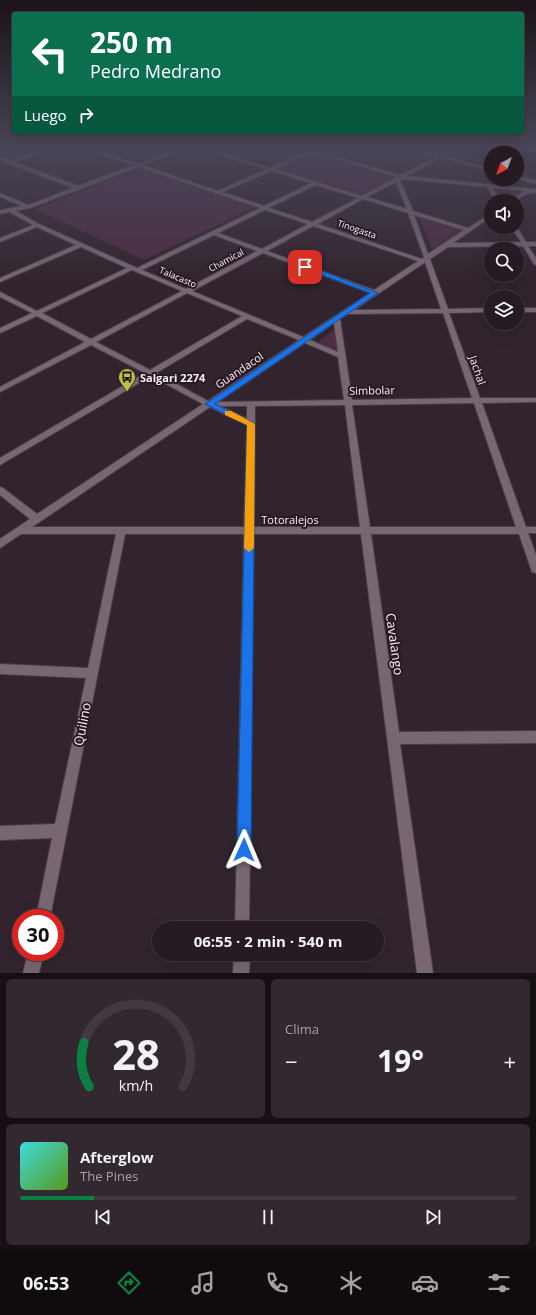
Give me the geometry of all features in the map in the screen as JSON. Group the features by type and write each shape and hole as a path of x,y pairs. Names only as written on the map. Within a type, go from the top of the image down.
{"street":[{"path":"0,212 28,207 68,191"},
{"path":"0,331 300,191"},
{"path":"341,191 469,230"},
{"name":"Chamical","path":"0,390 375,191"},
{"name":"Jachal","path":"404,191 425,259 446,311 536,569"},
{"name":"Tinogasta","path":"219,192 425,259"},
{"path":"0,195 28,207"},
{"name":"Talacasto","path":"10,210 37,226 342,356"},
{"name":"Guandacol","path":"0,544 484,220"},
{"path":"0,240 37,226"},
{"path":"214,232 375,293"},
{"path":"524,244 536,244"},
{"path":"524,244 536,264"},
{"path":"0,280 82,245"},
{"path":"447,245 484,245"},
{"path":"0,294 209,404 251,424"},
{"path":"347,312 484,310"},
{"path":"524,310 536,310"},
{"path":"0,462 247,316"},
{"name":"Cavalango","path":"337,319 425,973"},
{"name":"Simbolar","path":"209,404 477,399 536,400"},
{"path":"242,921 251,404"},
{"path":"0,490 37,519"},
{"name":"Totoralejos","path":"19,531 536,530"},
{"name":"Quilino","path":"45,909 121,531"},
{"path":"0,669 92,673"},
{"path":"394,738 536,737"},
{"path":"0,833 60,831"},
{"path":"31,973 34,961"},
{"path":"241,973 242,961"}],"shaded area":[{"path":"81,191 209,191 255,207 144,260 35,209"},
{"path":"351,191 370,191 363,195"},
{"path":"496,191 517,191 523,192 520,194 498,194"},
{"path":"419,217 462,231 433,252"},
{"path":"332,331 335,331 337,349 332,349 319,344 319,341"}],"slow traffic":[{"path":"228,413 251,424 249,548"}],"place":[{"name":"Salgari 2274","path":"127,392"}],"route":[{"path":"244,850 251,424 209,404 375,293 305,267"}]}
